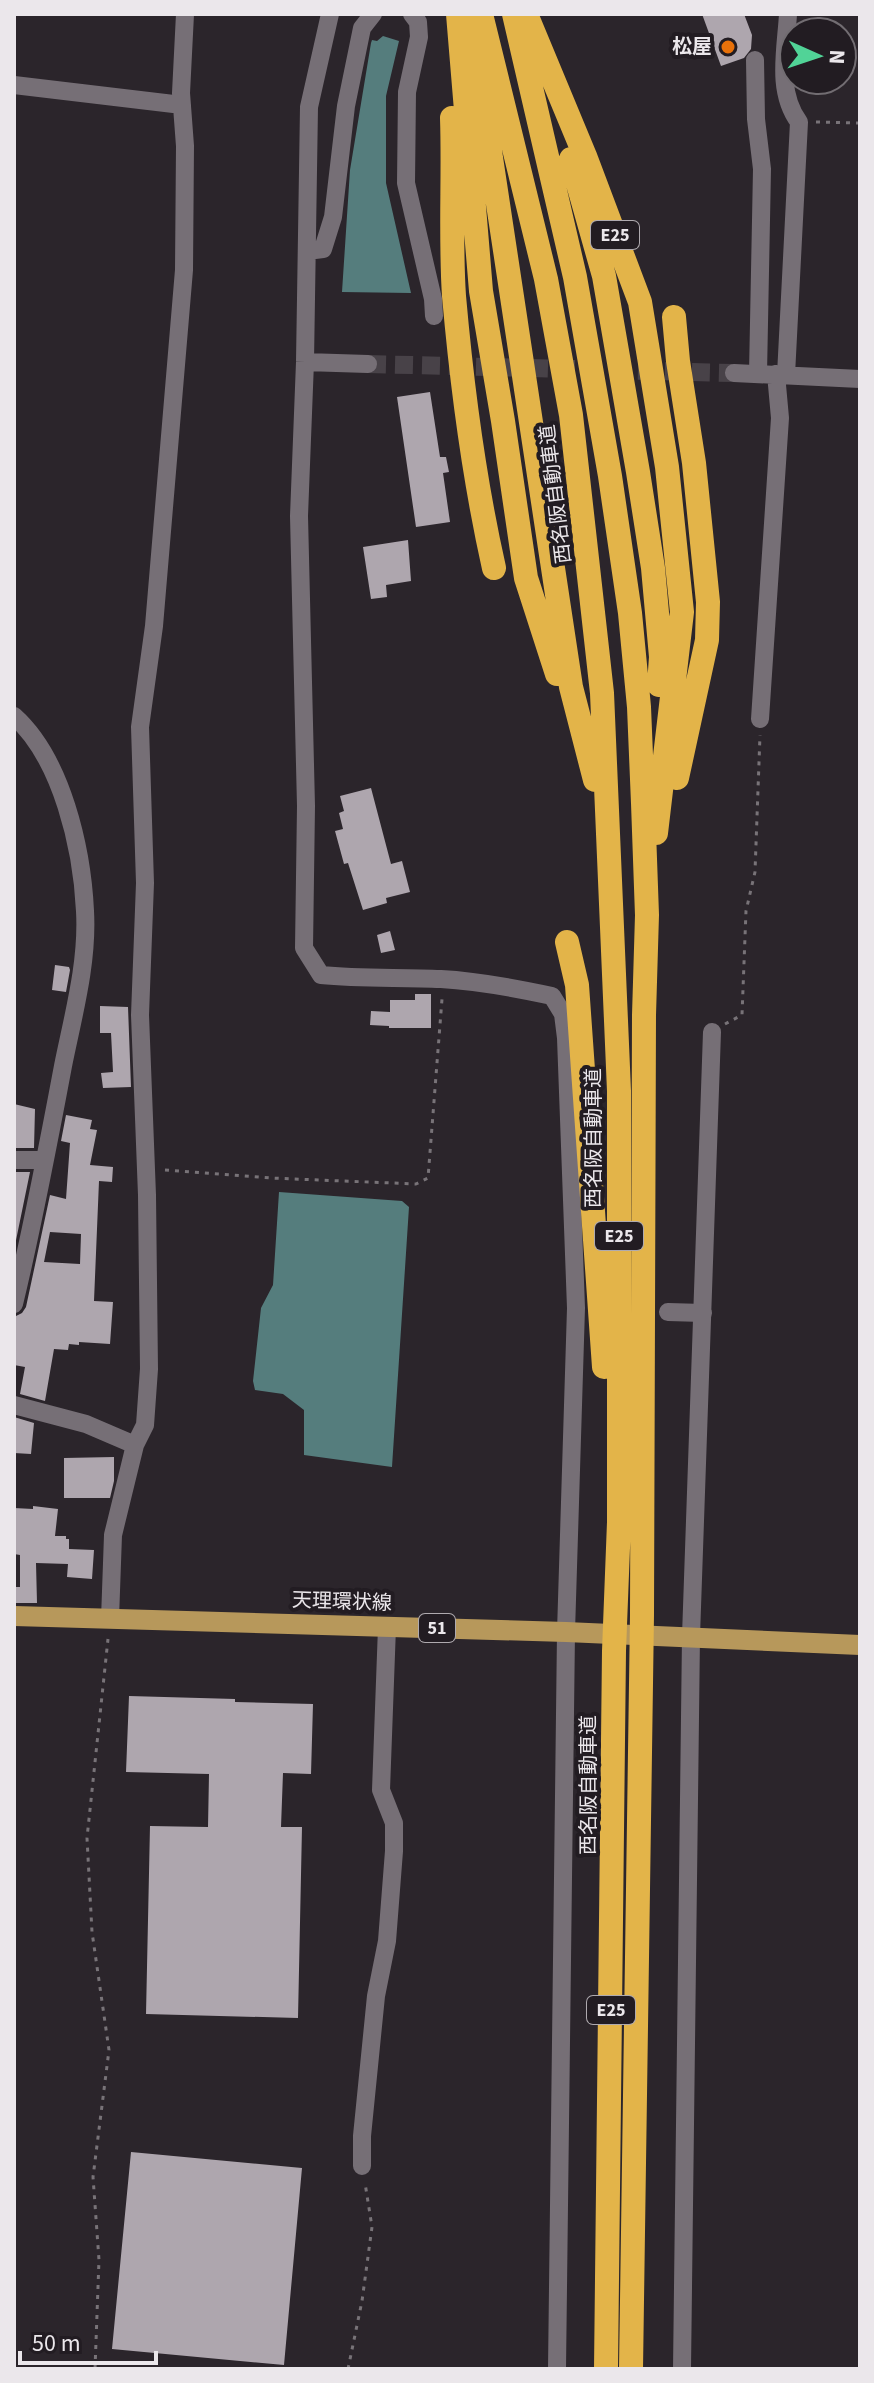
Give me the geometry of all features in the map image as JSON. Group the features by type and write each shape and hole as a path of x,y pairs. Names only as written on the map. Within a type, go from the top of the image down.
{"highway":[{"path":"456,14 466,150 467,291 496,520 494,568"},
{"name":"E25","path":"456,14 494,287 559,679 591,759"},
{"name":"E25","path":"475,14 571,687 591,759 611,857"},
{"name":"西名阪自動車道","path":"475,14 546,279 571,415 602,693 619,1091 619,1522 614,1651 606,2369"},
{"name":"E25","path":"520,14 564,171 592,293 626,473 644,589 652,678 644,1015 642,1652 631,2369"},
{"name":"E25","path":"520,14 585,156 640,302 667,467 682,612 647,915"},
{"path":"647,915 692,606 689,547 666,364 674,317"},
{"path":"567,942 577,985 604,1358 606,1497 619,1522"}],"main road":[{"name":"天理環状線","path":"14,1616 691,1636 860,1645"}],"street":[{"path":"110,1619 113,1535 135,1445 145,1425 149,1369 140,1015 145,883 140,727 154,626 184,270 185,146 182,105 185,14"},
{"path":"330,14 309,107 299,516 306,806 304,948 321,975 443,979 505,986 552,996 563,1014 580,1309 566,1632 557,2369"},
{"path":"307,251 323,249 333,217 346,106 362,28 373,14"},
{"path":"412,14 418,22 419,37 407,92 406,183 433,299 434,316"},
{"path":"773,374 799,122 789,109 784,89 788,14"},
{"path":"755,60 773,374 780,418 760,719"},
{"path":"14,85 182,105"},
{"path":"305,362 368,364"},
{"path":"734,373 860,379"},
{"path":"14,716 29,729 58,783 75,833 85,911 82,968 45,1160 17,1276 14,1304"},
{"path":"682,2369 691,1636 712,1032"},
{"path":"14,1160 45,1160"},
{"path":"668,1312 703,1313"},
{"path":"14,1405 86,1424 135,1445"},
{"path":"362,2166 362,2136 376,1996 387,1941 394,1851 394,1823 381,1790 387,1627"}],"path":[{"path":"799,122 860,123"},
{"path":"712,1032 742,1015 746,911 755,872 760,719"},
{"path":"146,1168 271,1178 416,1184 428,1178 443,979"},
{"path":"95,2369 99,2260 93,2177 109,2050 92,1932 87,1838 110,1619"},
{"path":"348,2369 362,2301 372,2227 362,2166"}],"shaded area":[{"path":"383,36 399,41 386,96 386,183 411,293 342,292 350,170 371,43"},
{"path":"279,1192 402,1201 409,1207 392,1467 304,1455 304,1410 283,1394 255,1390 253,1381 261,1308 273,1285"}],"building":[{"path":"702,14 744,14 752,35 751,49 744,58 721,66"},
{"path":"430,392 440,457 446,457 449,472 443,473 450,522 416,527 397,397"},
{"path":"408,540 411,581 386,585 387,597 371,599 363,547"},
{"path":"371,788 391,864 402,861 410,892 386,898 387,903 363,910 348,863 344,864 335,831 343,829 339,813 344,811 340,796"},
{"path":"390,931 395,950 381,953 377,935"},
{"path":"55,965 69,967 66,992 52,990"},
{"path":"415,994 431,994 431,1028 370,1025 371,1011 390,1012 390,1000 415,1000"},
{"path":"100,1006 128,1007 131,1087 103,1088 101,1073 113,1072 111,1033 100,1033"},
{"path":"14,1104 35,1109 34,1148 14,1148"},
{"path":"66,1115 92,1120 90,1129 97,1130 90,1165 113,1167 112,1182 99,1181 94,1301 113,1302 110,1344 79,1342 79,1345 69,1344 68,1350 54,1349 45,1401 20,1394 25,1367 14,1365 14,1328 16,1316 26,1307 50,1195 66,1199 70,1143 61,1141","holes":["50,1232 81,1234 80,1264 44,1262"]},
{"path":"14,1172 30,1172 14,1250"},
{"path":"14,1417 34,1423 31,1454 14,1453"},
{"path":"114,1457 110,1498 64,1498 64,1458"},
{"path":"33,1506 58,1509 55,1536 66,1536 69,1549 94,1550 92,1579 67,1577 68,1564 36,1563 37,1603 14,1603 14,1587 20,1587 20,1555 14,1554 14,1508 33,1509"},
{"path":"129,1696 313,1704 311,1774 283,1773 281,1827 302,1827 298,2018 146,2014 150,1826 208,1827 209,1774 126,1772"},
{"path":"131,2152 302,2168 284,2365 112,2349"}],"tunnel":[{"path":"368,364 734,373"}],"place":[{"name":"松屋","path":"728,47"}]}
